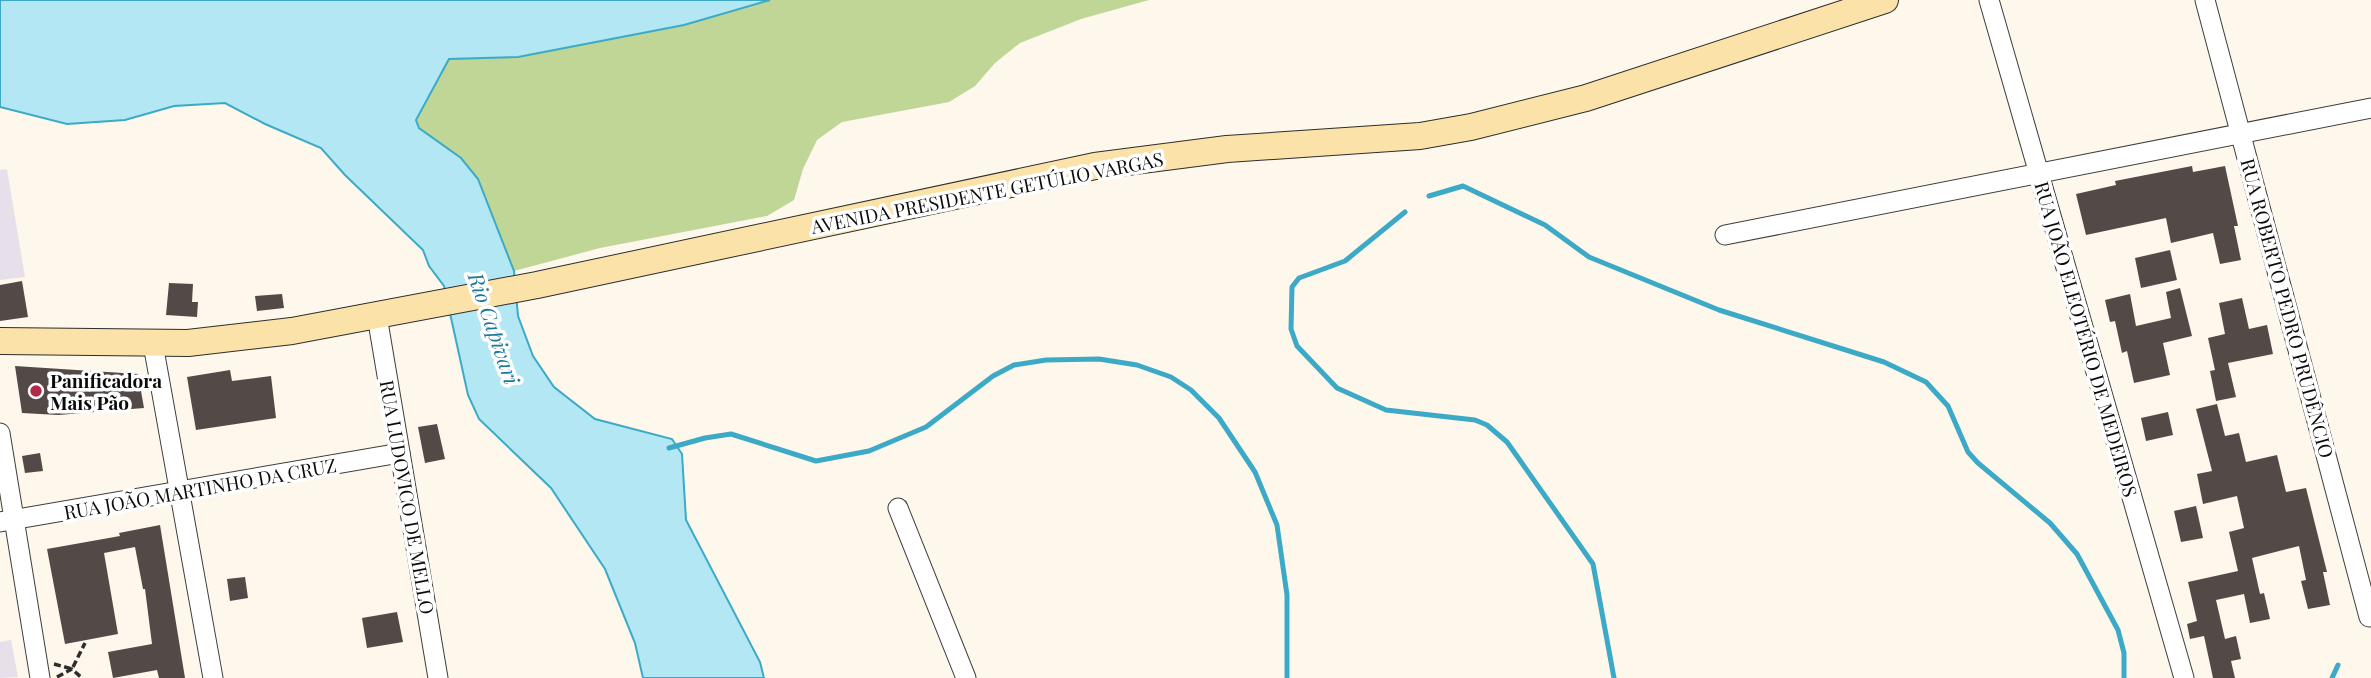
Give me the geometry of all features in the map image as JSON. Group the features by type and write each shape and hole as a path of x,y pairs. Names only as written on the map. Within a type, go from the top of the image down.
{"main road":[{"name":"AVENIDA PRESIDENTE GETÚLIO VARGAS","path":"0,341 153,344 252,337 537,285 1096,166 1227,149 1420,136 1471,127 1586,98 1885,0"}],"street":[{"name":"RUA JOÃO ELEOTÉRIO DE MEDEIROS","path":"1989,0 2184,678"},
{"name":"RUA ROBERTO PEDRO PRUDÊNCIO","path":"2205,0 2369,617"},
{"path":"1726,235 2371,108"},
{"name":"RUA LUDOVICO DE MELLO","path":"377,316 438,678"},
{"path":"153,344 213,678"},
{"path":"0,433 7,521 39,671"},
{"name":"RUA JOÃO MARTINHO DA CRUZ","path":"7,521 400,453"},
{"path":"898,508 966,678"}],"path":[{"path":"55,678 72,669 85,643"},
{"path":"39,671 49,663 72,669 82,678"}],"shaded area":[{"path":"7,169 25,277 0,280 0,170"},
{"path":"11,640 18,677 0,678 0,642"}],"green space":[{"path":"770,0 1149,0 1081,19 1020,43 995,63 975,86 949,102 842,122 817,140 803,169 794,200 767,216 600,248 514,271 478,179 461,158 419,128 416,120 449,59 518,57 684,25"}],"water":[{"name":"Rio Capivari","path":"0,0 770,0 684,25 518,57 449,59 416,120 419,128 461,158 478,179 514,271 518,316 533,356 554,387 595,419 672,439 682,454 686,520 760,662 764,678 643,678 635,643 605,569 551,488 479,419 468,395 444,286 429,266 423,250 345,175 321,148 225,103 174,106 125,120 67,124 0,107"}],"building":[{"path":"2192,166 2193,172 2225,166 2238,226 2234,226 2241,260 2220,264 2213,233 2171,243 2166,218 2086,235 2076,194 2116,185 2115,181"},
{"path":"2170,250 2177,280 2141,288 2135,258"},
{"path":"22,281 28,317 0,321 0,285"},
{"path":"169,283 193,284 192,302 198,302 197,317 166,315"},
{"path":"2180,288 2192,336 2163,343 2170,375 2134,383 2127,351 2122,353 2115,321 2110,322 2105,300 2130,294 2136,326 2171,318 2166,292"},
{"path":"282,294 284,308 257,311 255,296"},
{"path":"2242,298 2249,329 2267,325 2273,354 2228,363 2236,397 2216,401 2210,371 2215,370 2208,338 2225,334 2219,303"},
{"path":"15,366 138,374 144,408 58,415 22,413"},
{"path":"230,370 232,381 271,376 276,418 196,430 187,377"},
{"path":"2217,404 2225,436 2239,433 2246,462 2277,455 2286,492 2306,488 2327,572 2323,572 2330,605 2308,609 2301,581 2306,580 2299,546 2252,558 2260,594 2264,593 2270,619 2250,623 2244,594 2216,600 2225,639 2236,636 2241,659 2231,661 2235,678 2213,678 2204,636 2190,639 2187,624 2197,621 2188,582 2238,571 2229,532 2244,528 2237,496 2203,504 2197,474 2212,471 2196,409"},
{"path":"2168,412 2173,435 2146,441 2141,418"},
{"path":"437,424 445,459 425,463 418,427"},
{"path":"40,453 43,471 25,473 22,456"},
{"path":"2196,506 2203,538 2181,542 2174,511"},
{"path":"160,525 185,678 159,678 157,670 113,678 108,652 152,644 145,589 135,547 104,553 118,634 65,644 47,549 120,536 119,533"},
{"path":"245,577 248,598 230,601 227,579"},
{"path":"397,612 403,642 367,648 362,618"}],"waterway":[{"path":"1429,196 1463,186 1545,225 1589,257 1719,310 1884,362 1926,382 1948,406 1968,452 2050,523 2077,554 2118,630 2124,653 2124,678"},
{"path":"1405,212 1345,261 1299,278 1292,287 1291,329 1297,346 1337,388 1386,410 1475,420 1487,425 1507,442 1593,564 1614,678"},
{"path":"669,448 731,434 816,461 869,451 926,427 993,376 1014,365 1046,360 1099,359 1137,365 1171,377 1191,390 1219,418 1255,472 1277,525 1287,595 1287,678"},
{"path":"2332,678 2338,665"}],"place":[{"name":"Panificadora Mais Pão","path":"36,391"}]}
